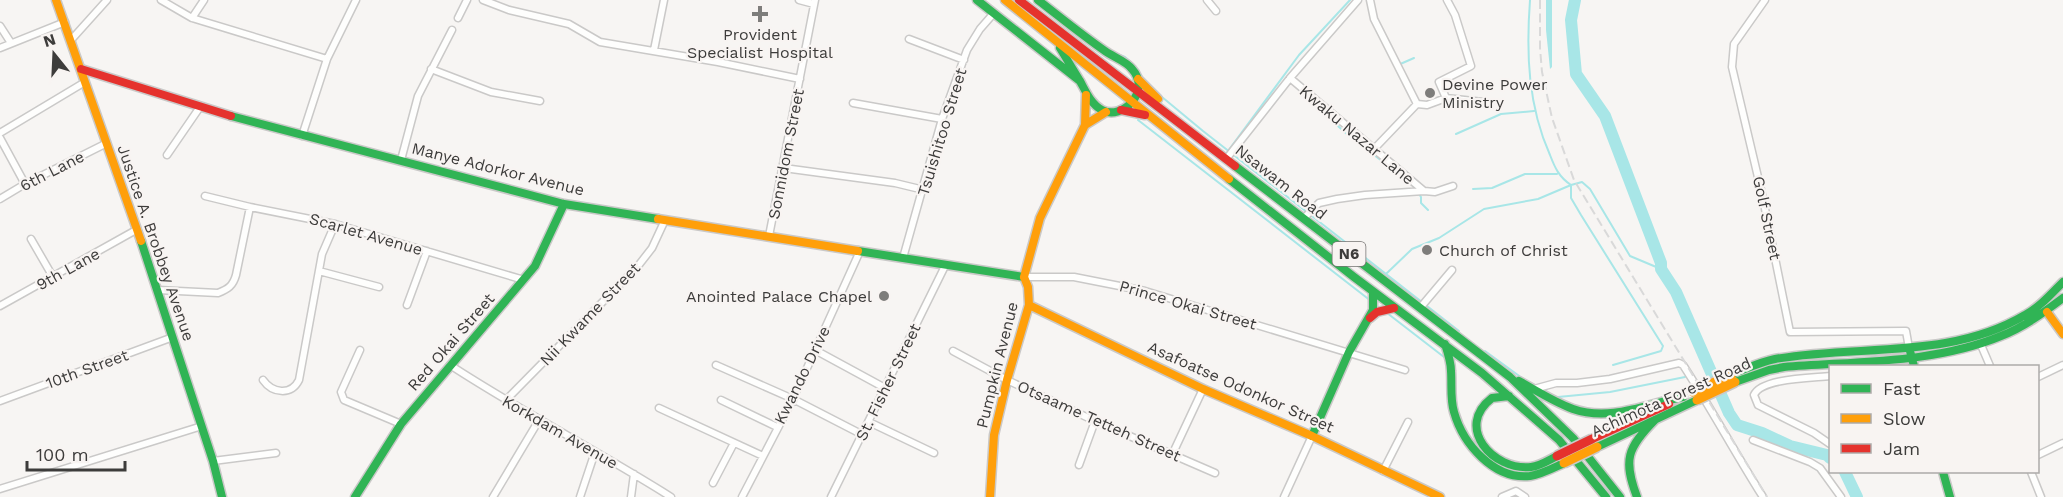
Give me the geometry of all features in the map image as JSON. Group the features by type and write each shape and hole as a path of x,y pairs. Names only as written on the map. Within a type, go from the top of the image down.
{"main road":[{"name":"Justice A. Brobbey Avenue","path":"56,0 158,290 213,461 222,497"},
{"path":"978,0 1080,81"},
{"name":"Nsawam Road","path":"1005,0 1149,116 1509,396 1558,441 1606,497"},
{"name":"Nsawam Road","path":"1019,0 1507,375 1566,430 1620,497"},
{"path":"1038,0 1107,53 1127,63 1151,94 1193,133"},
{"path":"1051,36 1066,56 1086,94 1095,105 1106,112"},
{"name":"Manye Adorkor Avenue","path":"81,69 200,107 302,136 564,204 1023,277"},
{"path":"1121,110 1139,93 1138,79"},
{"path":"1023,277 1040,218 1084,125 1086,94"},
{"path":"1084,125 1106,112 1121,110 1149,116"},
{"name":"Red Okai Street","path":"355,497 401,424 535,266 564,204"},
{"name":"Pumpkin Avenue","path":"990,497 994,435 1029,305 1028,287 1023,277"},
{"name":"Achimota Forest Road","path":"1912,359 2016,321 2044,302 2063,282"},
{"path":"1312,436 1349,352 1369,318 1374,305 1374,292"},
{"name":"Achimota Forest Road","path":"1594,443 1655,420 1695,396 1733,378 1784,367 1912,359 1981,345 2013,333 2047,312 2063,298"},
{"name":"Asafoatse Odonkor Street","path":"1029,305 1203,389 1312,436 1440,497"},
{"path":"1369,318 1377,312 1394,308"},
{"path":"2047,312 2063,334"},
{"name":"Achimota Forest Road","path":"1445,344 1451,367 1454,412 1464,435 1478,453 1495,467 1515,475 1537,475 1561,459 1683,397 1695,396"},
{"path":"1507,375 1569,409 1600,415 1615,414 1683,397"},
{"name":"Achimota Forest Road","path":"1509,396 1497,394 1480,412 1475,425 1480,441 1499,459 1514,467 1536,466 1561,459"},
{"path":"1636,497 1629,477 1629,450 1655,420"},
{"path":"1944,473 1950,497"}],"street":[{"path":"71,40 107,0"},
{"path":"161,0 192,18 327,59"},
{"path":"192,18 204,0"},
{"path":"302,136 327,59 356,0"},
{"path":"458,18 467,0"},
{"path":"483,0 509,10 569,24 600,42 654,50 800,79"},
{"path":"654,50 664,0"},
{"path":"799,0 814,2"},
{"path":"1207,0 1216,11"},
{"path":"1227,158 1290,78 1358,0"},
{"path":"1370,0 1374,19 1417,104"},
{"path":"1446,98 1439,82 1470,68 1471,64 1455,15 1447,0"},
{"name":"Golf Street","path":"1765,0 1737,38 1732,67 1763,197 1790,332 1906,331 1912,359"},
{"name":"Sonnidom Street","path":"769,236 784,168 814,2"},
{"name":"Tsuishitoo Street","path":"903,258 942,119 967,50 980,29 994,13"},
{"path":"0,48 65,22"},
{"path":"0,26 11,43"},
{"path":"401,160 418,96 452,30"},
{"path":"909,39 964,60"},
{"path":"431,69 491,92 540,101"},
{"name":"Kwaku Nazar Lane","path":"1290,78 1424,191"},
{"path":"0,133 85,82"},
{"path":"1417,104 1427,105 1446,98 1483,102"},
{"path":"854,103 942,119"},
{"path":"1374,149 1417,104"},
{"path":"167,155 200,107"},
{"path":"0,138 25,184"},
{"name":"6th Lane","path":"0,199 105,144"},
{"path":"784,168 924,189"},
{"path":"1304,218 1319,203 1337,199 1365,195 1437,192 1453,186"},
{"name":"Scarlet Avenue","path":"205,196 334,224 524,280"},
{"path":"158,290 219,293 234,284 250,207"},
{"name":"Nii Kwame Street","path":"505,401 638,266 652,248 665,219"},
{"path":"263,380 268,387 278,392 292,388 299,380 319,272 325,246 334,224"},
{"name":"9th Lane","path":"0,306 136,230"},
{"path":"31,239 53,277"},
{"path":"407,305 427,251"},
{"name":"Kwando Drive","path":"742,497 793,399 860,251"},
{"name":"St. Fisher Street","path":"831,497 945,266"},
{"path":"1420,308 1452,270"},
{"path":"319,272 379,288"},
{"name":"Prince Okai Street","path":"1023,277 1074,277 1145,291 1405,370"},
{"name":"10th Street","path":"0,401 173,337"},
{"path":"1981,345 1990,365"},
{"path":"360,350 341,392 342,397 344,400 401,424"},
{"path":"815,350 885,388"},
{"name":"Otsaame Tetteh Street","path":"953,351 1007,380 1095,421 1215,473"},
{"path":"1533,389 1556,383 1615,379 1679,363 1683,365 1710,405 1730,445 1763,497"},
{"name":"Korkdam Avenue","path":"450,365 505,401 671,497"},
{"path":"716,365 793,399 863,435"},
{"path":"2039,376 2063,365"},
{"path":"1829,376 1769,383 1759,388 1754,395 1758,405 1814,433 1829,443"},
{"path":"1172,454 1203,389"},
{"path":"721,400 777,427"},
{"path":"659,408 763,456"},
{"path":"493,497 539,420"},
{"path":"1078,465 1095,421"},
{"path":"869,422 934,453"},
{"path":"1383,471 1408,422"},
{"path":"0,489 202,426"},
{"path":"1284,497 1312,436"},
{"path":"1753,440 1820,468 1841,497"},
{"path":"712,483 734,443"},
{"path":"2039,454 2063,443"},
{"path":"580,497 596,452"},
{"path":"213,461 276,453"},
{"path":"2032,473 2041,497"},
{"path":"631,497 634,474"},
{"path":"1502,497 1516,491 1525,497"}],"water":[{"path":"1546,0 1552,0 1552,67 1550,69 1546,30"}],"waterway":[{"path":"1228,151 1299,55 1350,0"},
{"path":"1530,0 1528,40 1530,79 1537,118 1554,164 1560,175 1571,185 1582,182 1590,189 1630,256 1661,269"},
{"path":"1575,0 1571,20 1576,74 1605,116 1661,263 1661,269 1676,292 1729,413 1737,425 1790,446 1829,457"},
{"path":"1115,53 1125,57 1135,66"},
{"path":"1398,65 1414,58"},
{"path":"1162,97 1459,331"},
{"path":"1456,134 1501,114 1534,111"},
{"path":"1329,118 1399,174"},
{"path":"1138,120 1371,301"},
{"path":"1473,189 1492,188 1525,174 1557,174"},
{"path":"1387,273 1412,249 1439,238 1484,209 1538,199 1571,185 1571,198 1663,346 1661,351 1613,365"},
{"path":"1419,194 1421,203 1428,210"},
{"path":"1387,313 1444,357"},
{"path":"1485,351 1522,378"},
{"path":"1558,397 1610,392 1685,377"},
{"path":"1845,473 1857,497"}],"railway":[{"path":"1540,0 1542,72 1552,118 1574,180 1767,497"}],"traffic: fast":[{"path":"977,0 1080,81 1089,97 1102,110 1110,112 1126,108 1137,95 1139,86 1132,69 1096,45 1038,0"},
{"path":"1060,48 1080,81"},
{"path":"231,116 564,204 658,219"},
{"path":"1235,166 1510,377 1573,438 1620,497"},
{"path":"1229,179 1482,373 1559,440 1606,497"},
{"path":"355,497 401,424 535,266 564,204"},
{"path":"141,241 213,461 222,497"},
{"path":"858,251 1024,277"},
{"path":"1732,374 1775,359 1935,345 1966,339 1996,329 2025,315 2063,282"},
{"path":"1312,436 1349,352 1373,310 1373,292"},
{"path":"1735,382 1784,367 1894,360 1948,352 2001,336 2041,314 2063,298"},
{"path":"1445,344 1450,364 1454,412 1465,436 1482,458 1504,472 1517,476 1534,475 1564,463"},
{"path":"1910,351 1914,365"},
{"path":"1519,381 1559,403 1587,413 1615,413 1683,397"},
{"path":"1509,396 1492,398 1481,409 1477,422 1478,434 1483,445 1492,455 1517,466 1531,467 1557,456"},
{"path":"1597,447 1697,400"},
{"path":"1637,497 1630,473 1630,455 1638,439 1655,420"},
{"path":"1943,473 1950,497"}],"traffic: slow":[{"path":"56,0 141,241"},
{"path":"1005,0 1229,179"},
{"path":"1138,79 1158,99"},
{"path":"1024,277 1040,218 1085,125 1086,95"},
{"path":"1085,125 1106,112"},
{"path":"658,219 858,251"},
{"path":"990,497 994,435 1029,305 1028,287 1024,277"},
{"path":"1029,305 1203,389 1312,436 1440,497"},
{"path":"2047,312 2063,334"},
{"path":"1693,392 1732,374"},
{"path":"1697,400 1735,382"},
{"path":"1564,463 1597,447"}],"traffic: jam":[{"path":"1019,0 1235,166"},
{"path":"81,69 231,116"},
{"path":"1121,110 1145,115"},
{"path":"1370,318 1377,312 1394,308"},
{"path":"1592,439 1669,404"},
{"path":"1557,456 1592,439"}],"place":[{"name":"Provident Specialist Hospital","path":"760,14"},
{"name":"Devine Power Ministry","path":"1430,93"},
{"name":"Church of Christ","path":"1427,250"},
{"name":"Anointed Palace Chapel","path":"884,296"}]}
